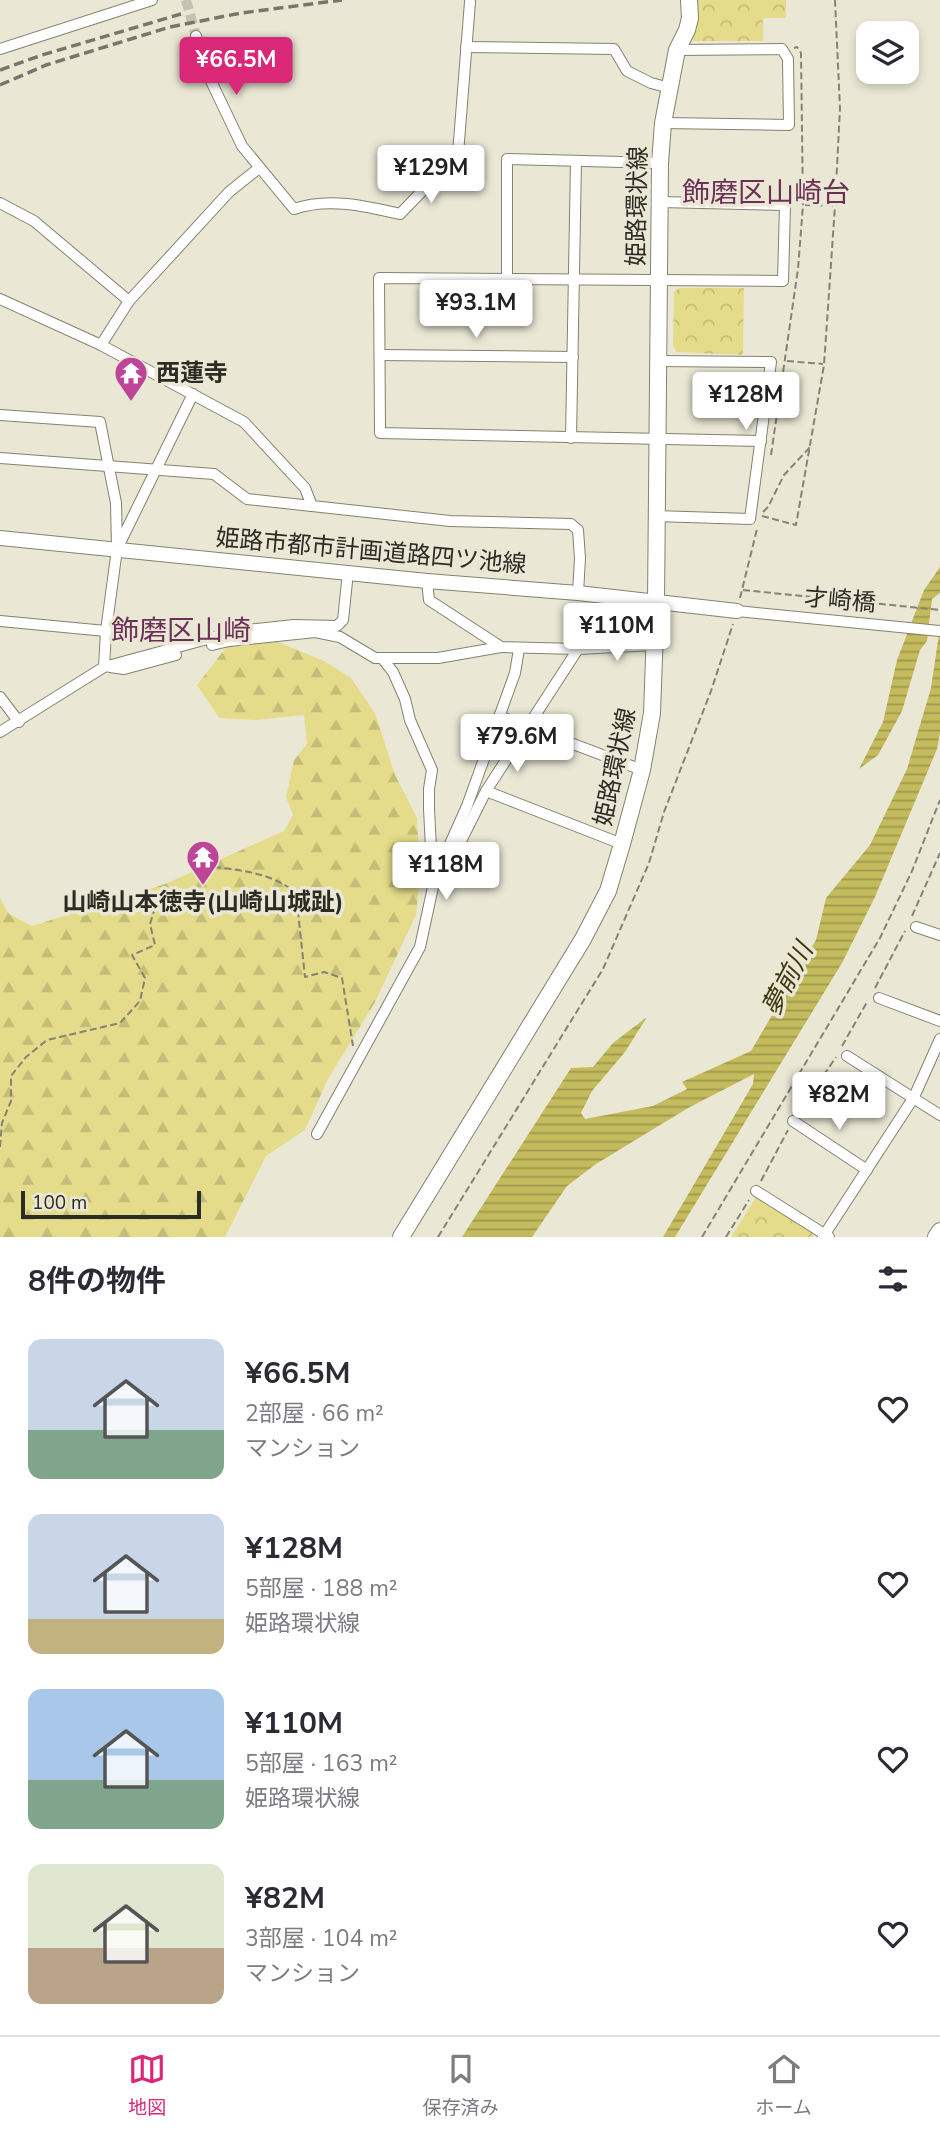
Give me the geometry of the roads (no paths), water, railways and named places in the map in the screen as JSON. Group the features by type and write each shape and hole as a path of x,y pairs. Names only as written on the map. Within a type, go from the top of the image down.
{"main road":[{"name":"姫路環状線","path":"401,1237 583,939 608,891 642,770 652,713 656,603 660,163 663,123 677,50 687,30 690,0"},
{"path":"936,1237 940,1231"}],"street":[{"path":"0,49 152,0"},
{"path":"195,36 210,79 242,146 294,209 313,203 331,203 401,214 457,154 470,2"},
{"path":"466,47 614,49 626,71 651,83 670,88"},
{"path":"663,123 789,125 788,59 782,49 677,50"},
{"path":"507,278 507,159 660,163"},
{"path":"571,438 576,161"},
{"path":"101,345 129,301 229,192 259,168"},
{"path":"660,202 785,205 783,281 379,278 380,433 761,441"},
{"path":"0,203 34,221 129,301"},
{"path":"0,299 101,345 244,422 305,488 312,506"},
{"path":"380,355 572,357"},
{"path":"655,516 750,519 771,362 657,361"},
{"path":"117,549 193,394"},
{"path":"0,415 100,422 116,503 117,549 104,667"},
{"path":"0,458 214,474 247,499 450,521 571,524 578,530 578,593"},
{"name":"姫路市都市計画道路四ツ池線","path":"0,537 737,611"},
{"path":"0,732 104,667 236,631 294,625 337,626 342,620 348,572"},
{"path":"427,580 429,600 501,647"},
{"name":"才崎橋","path":"737,611 940,631"},
{"path":"0,621 106,631"},
{"path":"104,667 124,669 229,641 315,632 340,636 375,659 438,658 501,647 578,649 654,645"},
{"path":"433,887 450,863 472,808 499,716 515,673 519,649"},
{"path":"432,873 578,649"},
{"path":"317,1134 420,947 433,887 429,789 432,770 393,672 382,658"},
{"path":"0,697 19,722"},
{"path":"499,716 642,770"},
{"path":"486,791 622,844"},
{"path":"916,928 940,934"},
{"path":"879,998 940,1021"},
{"path":"755,1191 826,1236 914,1097 940,1039"},
{"path":"847,1056 940,1115"},
{"path":"793,1121 867,1170"}],"tunnel":[{"path":"186,0 196,36"}],"railway":[{"path":"0,85 46,65 170,27 241,13 342,0"},
{"path":"0,70 181,14"}],"place":[{"name":"西蓮寺","path":"131,403"},
{"name":"山崎山本徳寺(山崎山城趾)","path":"203,887"}],"district":[{"name":"飾磨区山崎台","path":"766,192"},
{"name":"飾磨区山崎","path":"181,630"}],"water label":[{"name":"夢前川","path":"787,979"}]}
